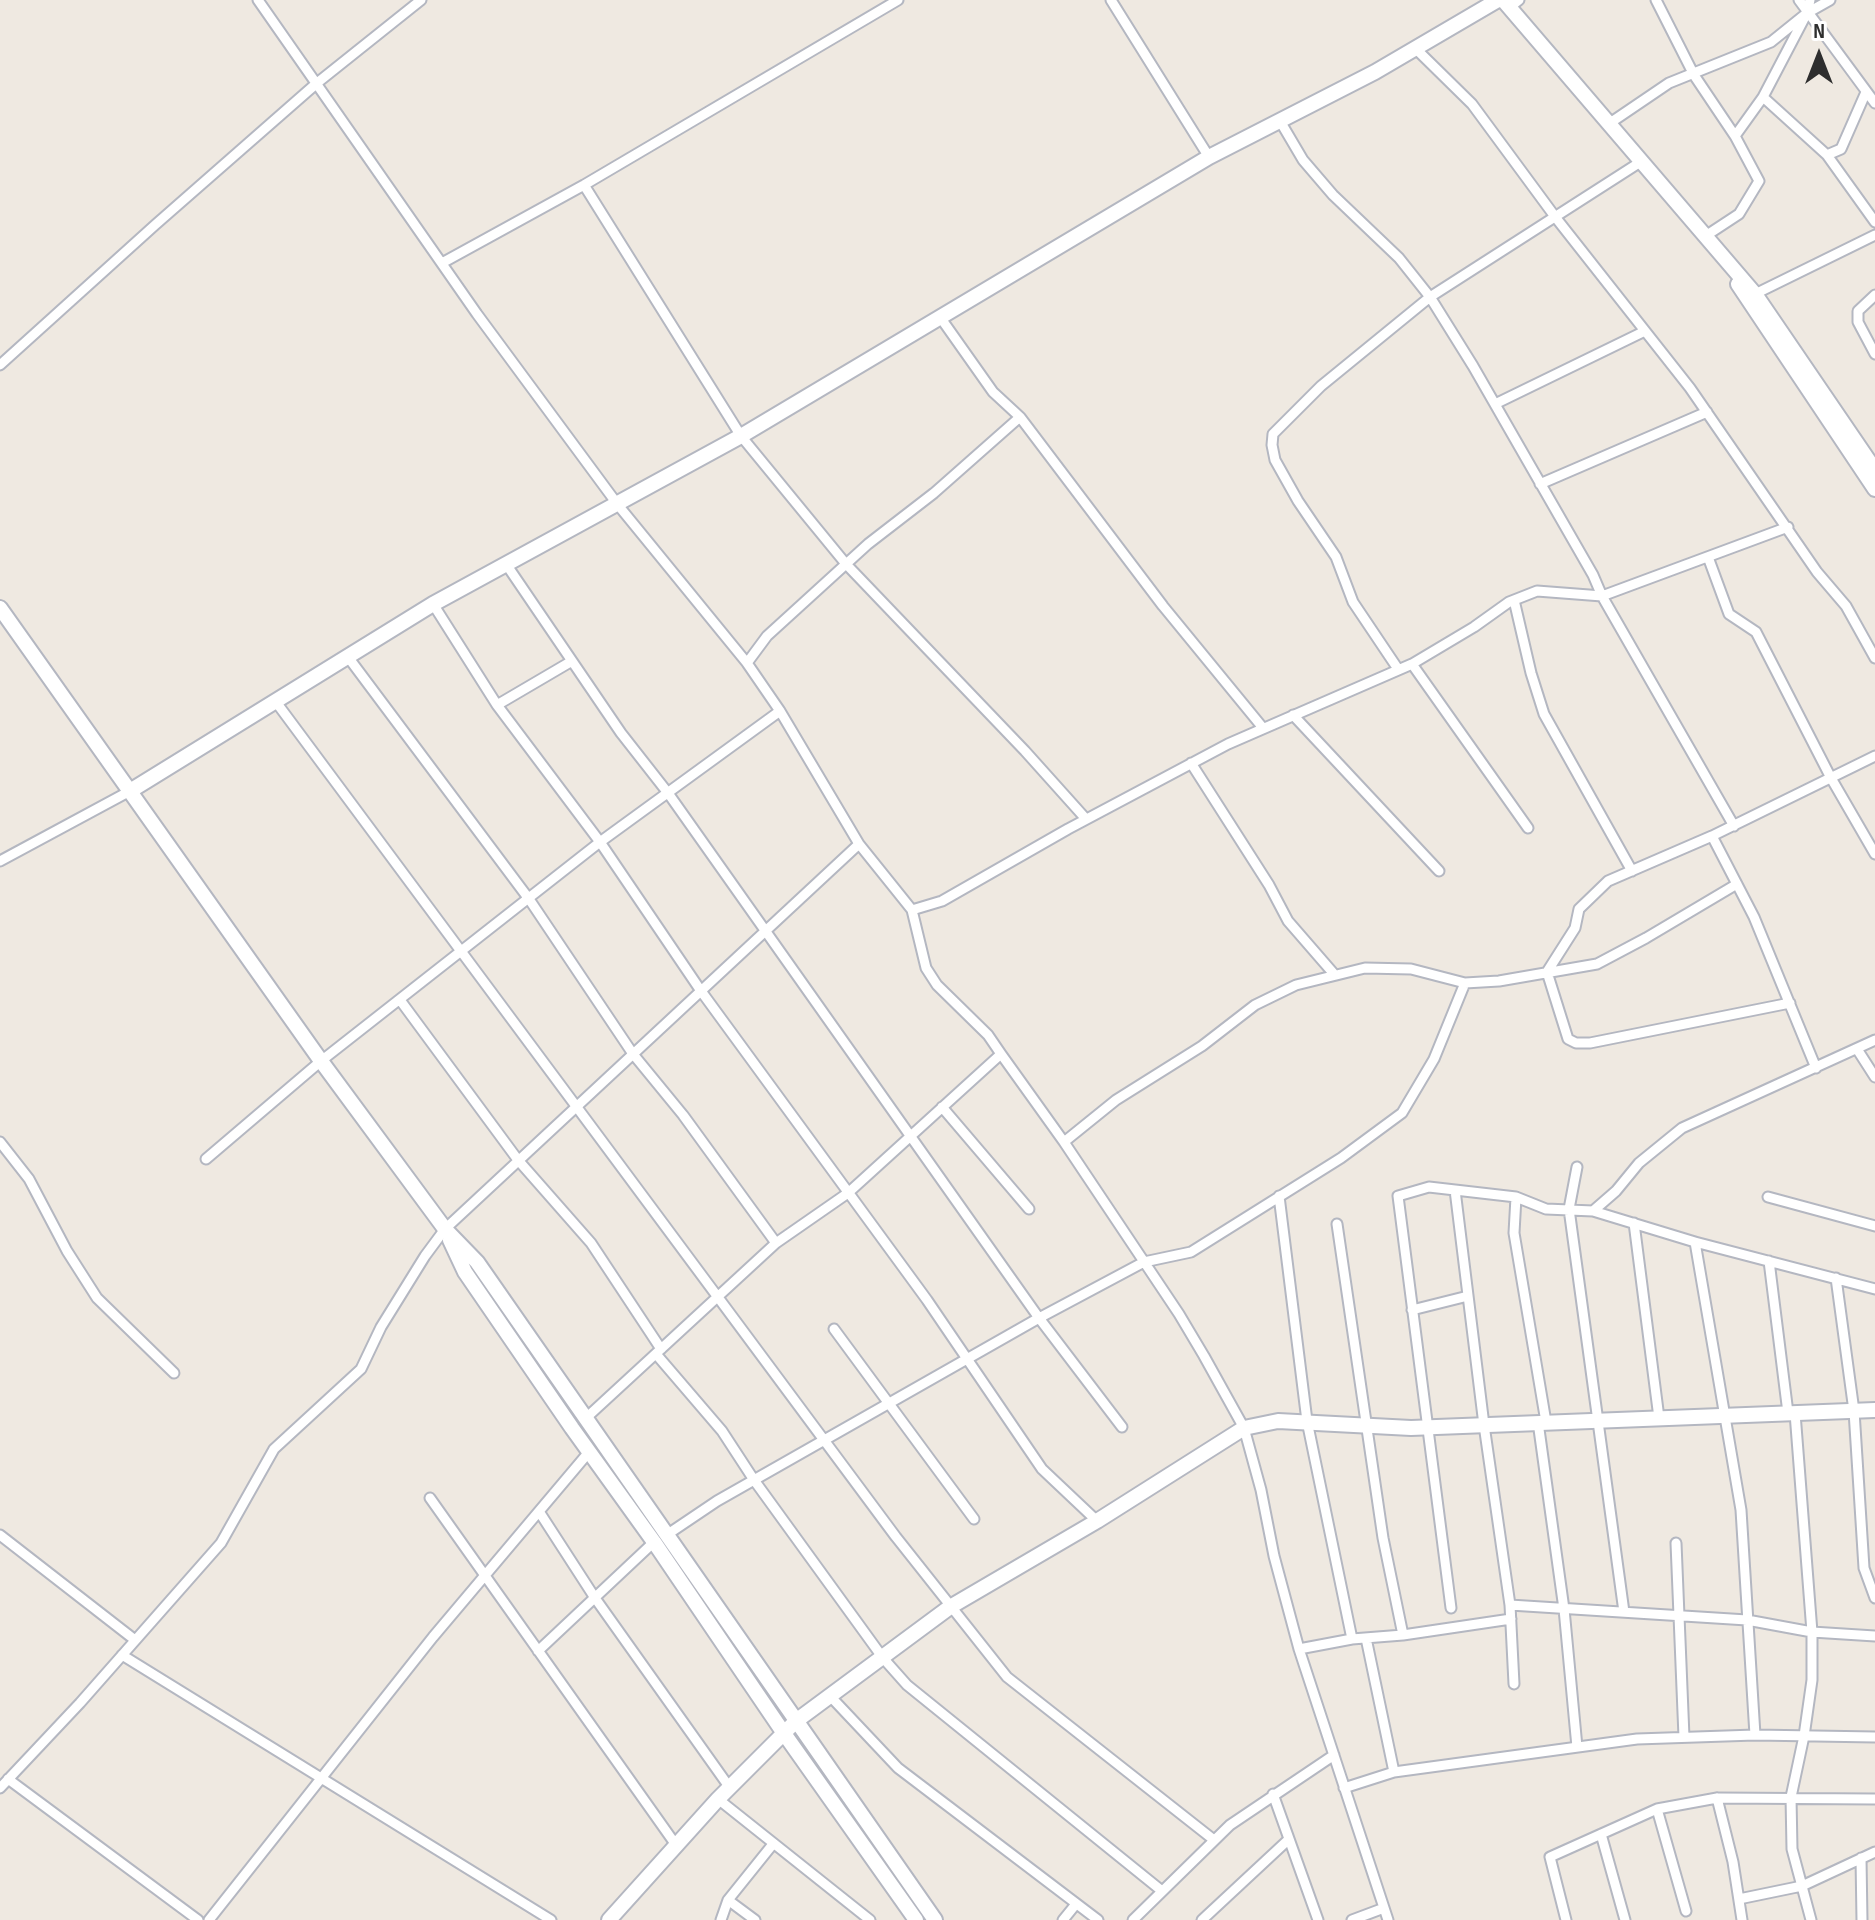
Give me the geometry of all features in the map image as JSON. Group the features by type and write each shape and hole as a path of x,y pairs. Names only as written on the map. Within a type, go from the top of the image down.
{"street":[{"path":"258,0 442,263 618,505 747,663 780,711 859,844 912,910 926,968 937,985 988,1035 1179,1314 1244,1428 1299,1649 1388,1920"},
{"path":"0,365 317,83 421,0"},
{"path":"442,263 584,185 898,0"},
{"path":"1111,0 1209,157"},
{"path":"1656,0 1694,75 1735,136 1759,181 1739,214 1704,237"},
{"path":"1799,0 1875,103"},
{"path":"1735,136 1763,97 1807,13 1810,0"},
{"path":"1610,123 1662,87 1771,42 1807,13 1830,0"},
{"path":"0,861 130,791 433,604 741,436 1209,157 1507,2 1729,266 1873,477"},
{"path":"1415,48 1472,104 1707,412 1817,572 1846,606 1875,658"},
{"path":"1827,155 1841,149 1866,92"},
{"path":"1763,97 1827,155 1875,222"},
{"path":"1280,121 1303,160 1333,195 1399,258 1430,297 1495,404 1734,826"},
{"path":"1398,669 1353,602 1336,557 1275,460 1273,434 1291,415 1430,297 1642,161"},
{"path":"584,185 741,436 846,564 1086,819"},
{"path":"1751,297 1875,235"},
{"path":"1875,295 1858,311 1858,322 1875,354"},
{"path":"940,317 993,392 1020,417 1163,606 1263,728"},
{"path":"1495,404 1645,331"},
{"path":"1540,484 1707,412"},
{"path":"747,663 767,636 846,564 934,493 1020,417"},
{"path":"912,910 942,901 1191,763 1263,728 1412,664 1514,600 1537,591 1602,596 1788,527"},
{"path":"1708,557 1729,614 1756,632 1831,778 1875,854"},
{"path":"506,564 621,733 668,793 1039,1318 1122,1427"},
{"path":"1514,600 1544,714 1632,871"},
{"path":"433,604 497,705 600,842 701,991 968,1360 1042,1469 1097,1521"},
{"path":"0,608 321,1061 445,1229 477,1262 935,1920"},
{"path":"348,657 529,899 633,1054 683,1115 776,1243"},
{"path":"497,705 572,661"},
{"path":"1412,664 1528,828"},
{"path":"276,702 950,1607 1007,1677 1214,1840"},
{"path":"206,1159 321,1061 600,842 780,711"},
{"path":"1293,715 1439,871"},
{"path":"1790,1003 1590,1043 1576,1043 1568,1039 1547,972 1575,928 1579,909 1608,881 1734,826 1875,756"},
{"path":"1191,763 1269,885 1288,921 1334,974"},
{"path":"1712,836 1754,917 1816,1068"},
{"path":"0,1788 221,1543 274,1449 361,1369 381,1327 445,1229 859,844"},
{"path":"1064,1142 1116,1100 1202,1046 1255,1005 1296,985 1365,968 1411,969 1465,983 1499,981 1597,964 1737,884"},
{"path":"668,1534 717,1501 1039,1318 1144,1262 1191,1252 1341,1158 1402,1113 1434,1059 1465,983"},
{"path":"400,1000 518,1160 591,1243 659,1351 722,1431 883,1658 907,1685 1162,1891"},
{"path":"1593,1211 1616,1191 1639,1163 1682,1128 1875,1040"},
{"path":"1857,1049 1875,1077"},
{"path":"586,1418 776,1243 848,1193 1001,1054"},
{"path":"942,1107 1029,1209"},
{"path":"0,1142 29,1179 67,1251 97,1298 174,1373"},
{"path":"1577,1167 1569,1209 1624,1612"},
{"path":"1451,1608 1398,1196 1429,1187 1516,1197 1546,1209 1593,1211 1695,1242 1875,1289"},
{"path":"1455,1190 1510,1605 1514,1684"},
{"path":"1279,1196 1307,1421 1352,1639"},
{"path":"1516,1197 1514,1233 1542,1422 1577,1747"},
{"path":"1768,1197 1875,1226"},
{"path":"1634,1223 1659,1418"},
{"path":"1337,1224 1383,1538 1403,1635"},
{"path":"445,1229 465,1272 916,1920"},
{"path":"1695,1242 1741,1510 1755,1735"},
{"path":"1769,1261 1792,1413 1812,1632 1812,1680 1791,1797 1792,1849 1811,1920"},
{"path":"1836,1278 1854,1411 1864,1568 1875,1598"},
{"path":"1412,1310 1468,1296"},
{"path":"834,1329 974,1519"},
{"path":"615,1918 718,1799 796,1721 950,1607 1097,1521 1244,1428 1278,1421 1427,1427 1875,1410"},
{"path":"209,1920 433,1637 589,1452"},
{"path":"430,1498 676,1845"},
{"path":"540,1513 595,1598 730,1788"},
{"path":"0,1535 135,1640"},
{"path":"538,1651 654,1542"},
{"path":"1676,1543 1684,1737"},
{"path":"1510,1605 1747,1620 1812,1632 1875,1636"},
{"path":"1299,1649 1352,1639 1511,1619"},
{"path":"1366,1638 1394,1772"},
{"path":"122,1655 551,1920"},
{"path":"831,1697 898,1768 1098,1920"},
{"path":"1344,1788 1394,1772 1637,1739 1755,1735 1875,1737"},
{"path":"1133,1920 1230,1825 1334,1755"},
{"path":"8,1779 198,1920"},
{"path":"1273,1794 1318,1920"},
{"path":"1717,1798 1733,1862 1742,1920"},
{"path":"1566,1920 1550,1857 1657,1809 1717,1798 1875,1799"},
{"path":"718,1799 870,1920"},
{"path":"1657,1809 1686,1911"},
{"path":"1601,1834 1625,1920"},
{"path":"1202,1920 1288,1840"},
{"path":"721,1920 728,1900 773,1844"},
{"path":"1739,1899 1802,1886 1875,1852"},
{"path":"1861,1858 1862,1920"},
{"path":"728,1900 755,1920"},
{"path":"1063,1920 1076,1904"},
{"path":"1352,1920 1384,1908"}]}
